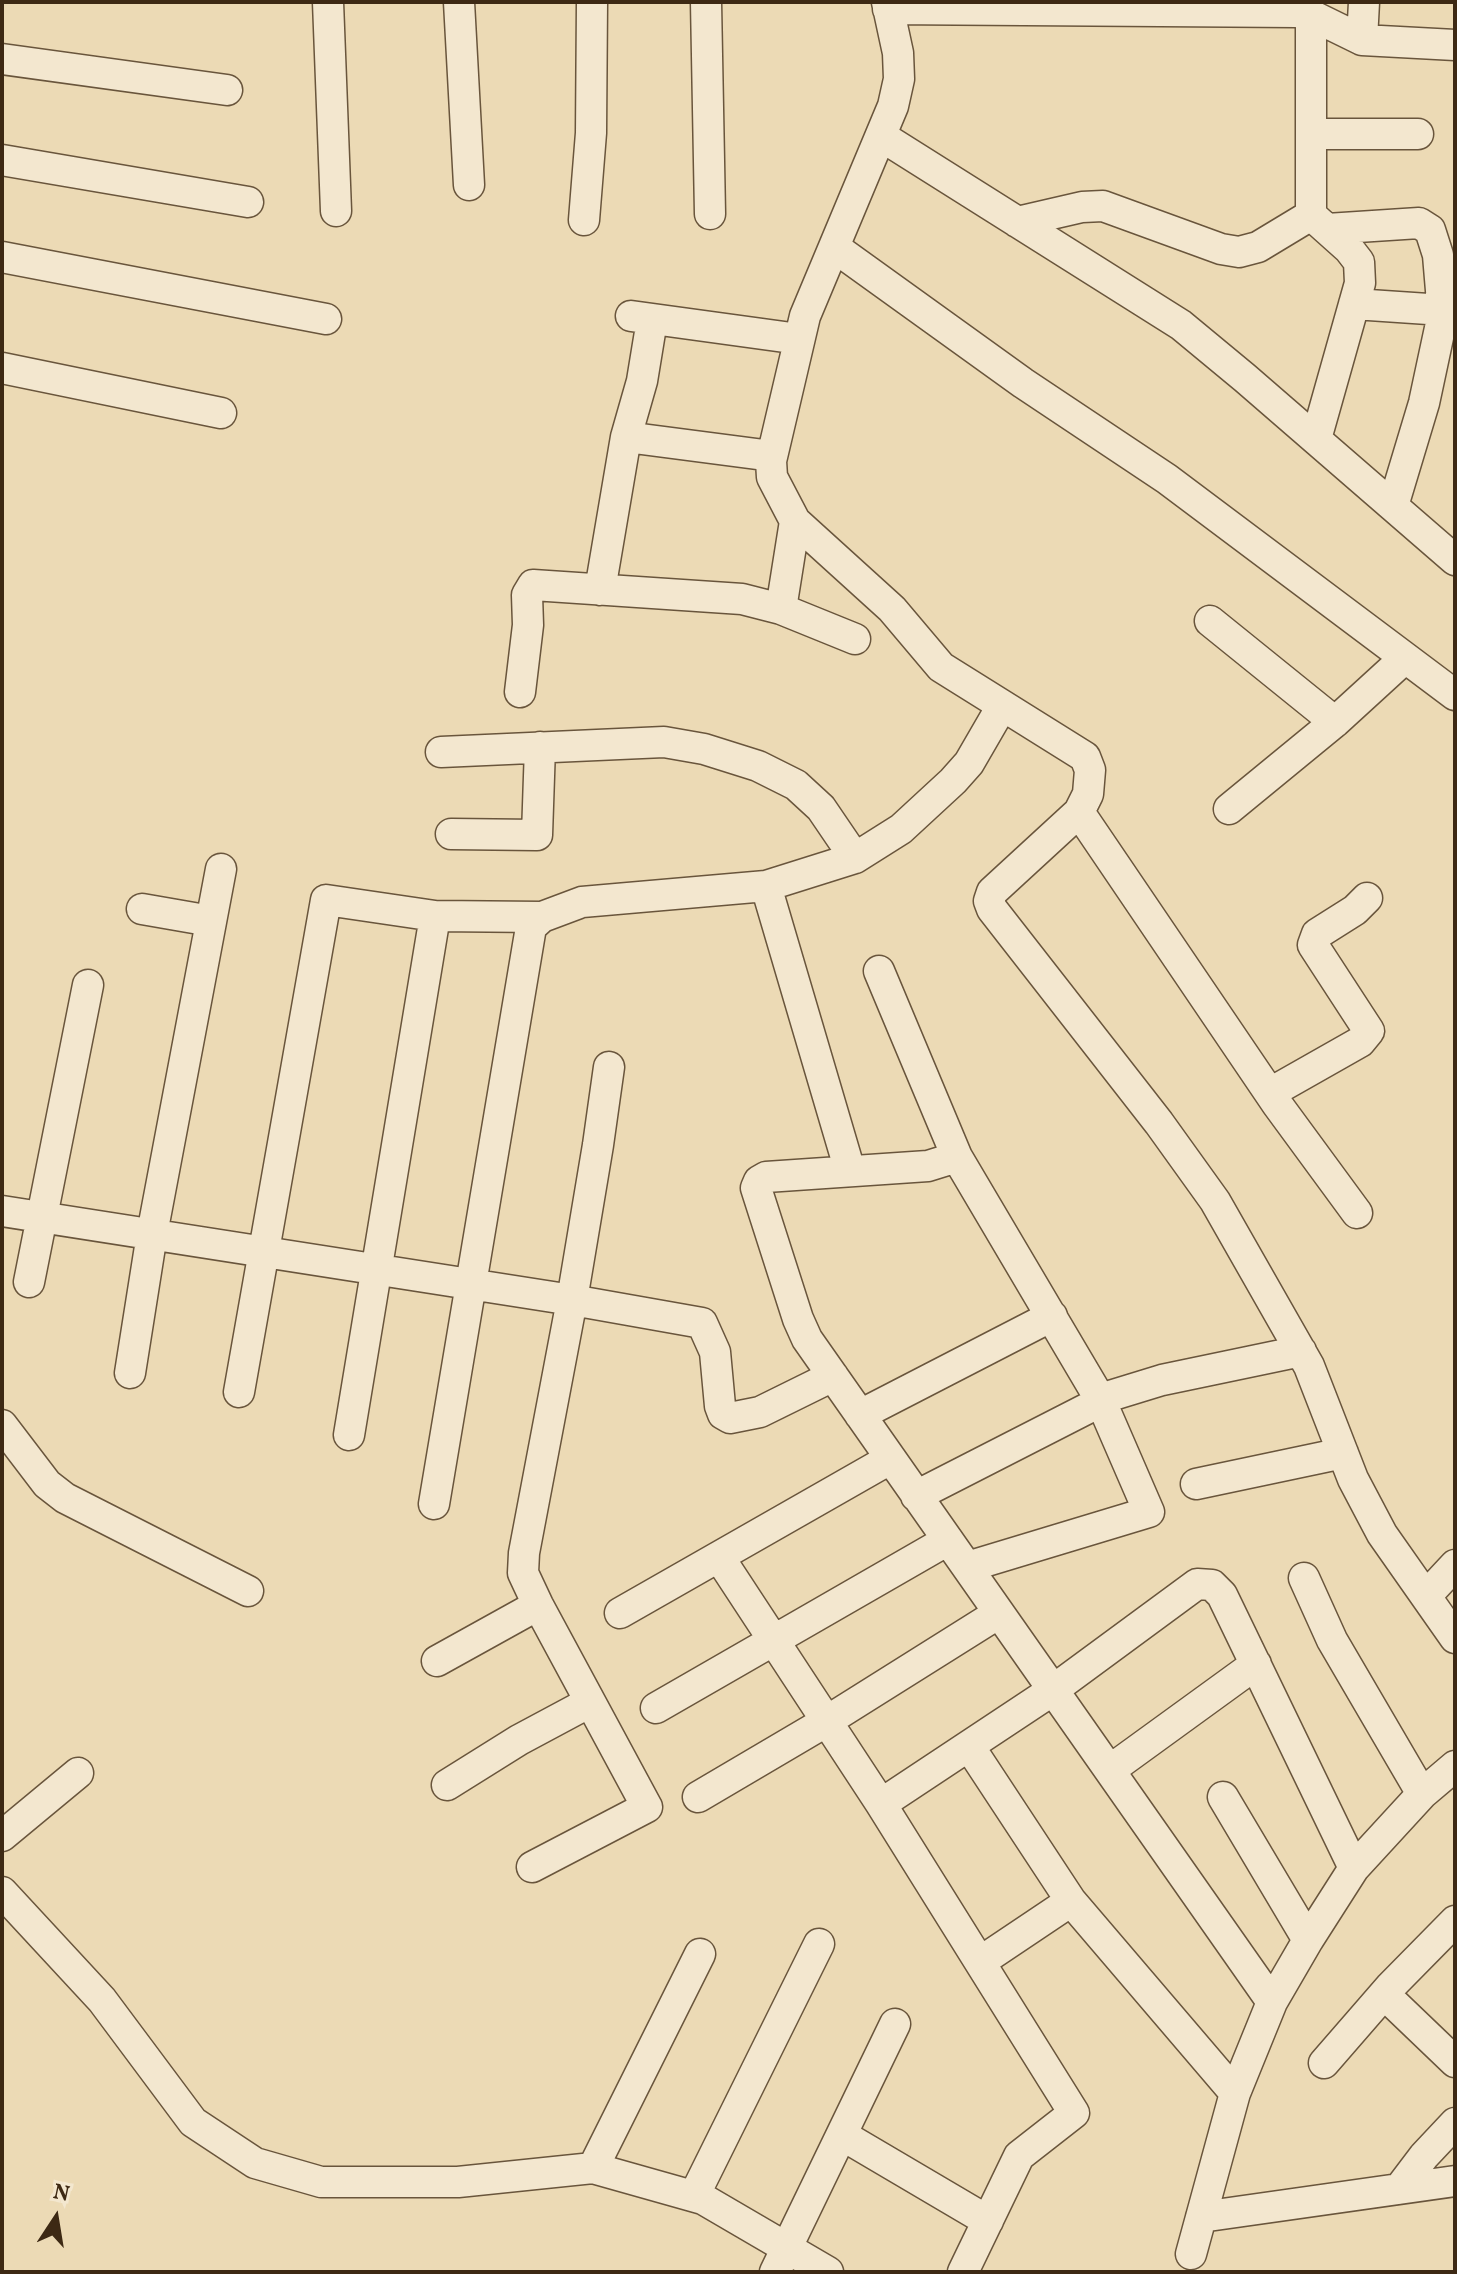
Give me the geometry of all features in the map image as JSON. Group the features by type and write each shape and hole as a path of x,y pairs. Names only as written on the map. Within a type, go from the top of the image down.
{"street":[{"path":"328,2 336,211"},
{"path":"459,2 469,185"},
{"path":"584,220 591,133 592,2"},
{"path":"706,2 710,214"},
{"path":"1362,40 1364,2"},
{"path":"1455,45 1362,40 1311,15 1297,12 1208,7 888,6 898,53 899,79 893,106 805,316 772,456 772,477 795,521 892,609 941,667 1085,757 1090,770 1088,794 1079,812 992,892 989,901 992,909 1159,1123 1215,1201 1309,1366 1353,1479 1382,1534 1455,1638"},
{"path":"1311,15 1311,134 1319,222 1359,262 1360,283 1316,439"},
{"path":"2,59 227,90"},
{"path":"1311,134 1418,134"},
{"path":"881,136 1181,325 1455,560"},
{"path":"2,160 248,202"},
{"path":"1017,222 1082,207 1103,206 1221,249 1239,252 1319,222 1419,223 1430,230 1438,255 1443,310 1424,403 1393,506"},
{"path":"834,247 1023,383 1167,479 1455,695"},
{"path":"2,257 326,319"},
{"path":"1354,304 1443,310"},
{"path":"600,590 626,437 642,381 642,318 799,339"},
{"path":"2,368 221,413"},
{"path":"626,437 772,456"},
{"path":"781,609 795,521"},
{"path":"520,692 528,625 527,595 533,585 742,599 781,609 855,639"},
{"path":"1210,621 1335,722"},
{"path":"1229,809 1335,722 1405,658"},
{"path":"239,1392 326,900 435,916 542,917 582,902 766,886 855,858 901,829 969,763 1002,706"},
{"path":"441,752 664,742 704,749 758,766 796,785 821,808 855,858"},
{"path":"451,834 537,835 540,747"},
{"path":"1079,812 1270,1093 1357,1213"},
{"path":"130,1373 152,1234 221,869"},
{"path":"766,886 850,1171"},
{"path":"1270,1093 1360,1042 1369,1031 1313,945 1317,934 1355,910 1367,898"},
{"path":"142,909 211,921"},
{"path":"349,1435 435,916"},
{"path":"434,1504 531,927 542,917"},
{"path":"879,971 957,1157 1100,1399 1149,1512 967,1567"},
{"path":"29,1282 88,985"},
{"path":"532,1867 647,1807 523,1573 524,1553 572,1300 609,1067"},
{"path":"957,1157 928,1166 766,1177 759,1181 756,1188 798,1319 807,1339 890,1459 1272,2002"},
{"path":"2,1211 702,1323 715,1352 720,1406 723,1414 730,1418 760,1412 833,1376"},
{"path":"860,1415 1052,1316"},
{"path":"916,1496 1094,1405 1100,1399 1162,1380 1301,1351"},
{"path":"2,1425 47,1484 65,1498 248,1591"},
{"path":"1196,1484 1343,1453"},
{"path":"620,1613 890,1459"},
{"path":"656,1708 948,1540"},
{"path":"719,1557 881,1804 1074,2113 1019,2156 963,2272"},
{"path":"1426,1596 1455,1565"},
{"path":"1304,1578 1332,1640 1422,1794"},
{"path":"881,1804 1053,1690 1197,1584 1212,1585 1222,1595 1354,1868"},
{"path":"437,1661 538,1605"},
{"path":"698,1797 827,1721 999,1613"},
{"path":"1110,1770 1256,1664"},
{"path":"447,1785 519,1740 590,1702"},
{"path":"969,1746 1071,1901 1235,2093"},
{"path":"1191,2254 1235,2093 1272,2002 1354,1868 1422,1794 1455,1766"},
{"path":"2,1836 78,1773"},
{"path":"1223,1797 1308,1940"},
{"path":"2,1892 102,2000 193,2122 255,2163 321,2182 458,2182 593,2168 703,2199 780,2260 828,2272"},
{"path":"980,1962 1071,1901"},
{"path":"1324,2063 1384,1994 1455,1921"},
{"path":"694,2196 819,1944"},
{"path":"593,2168 700,1954"},
{"path":"1384,1994 1455,2062"},
{"path":"780,2260 895,2024"},
{"path":"1399,2189 1455,2123"},
{"path":"842,2135 988,2221"},
{"path":"1201,2217 1455,2181"}]}
